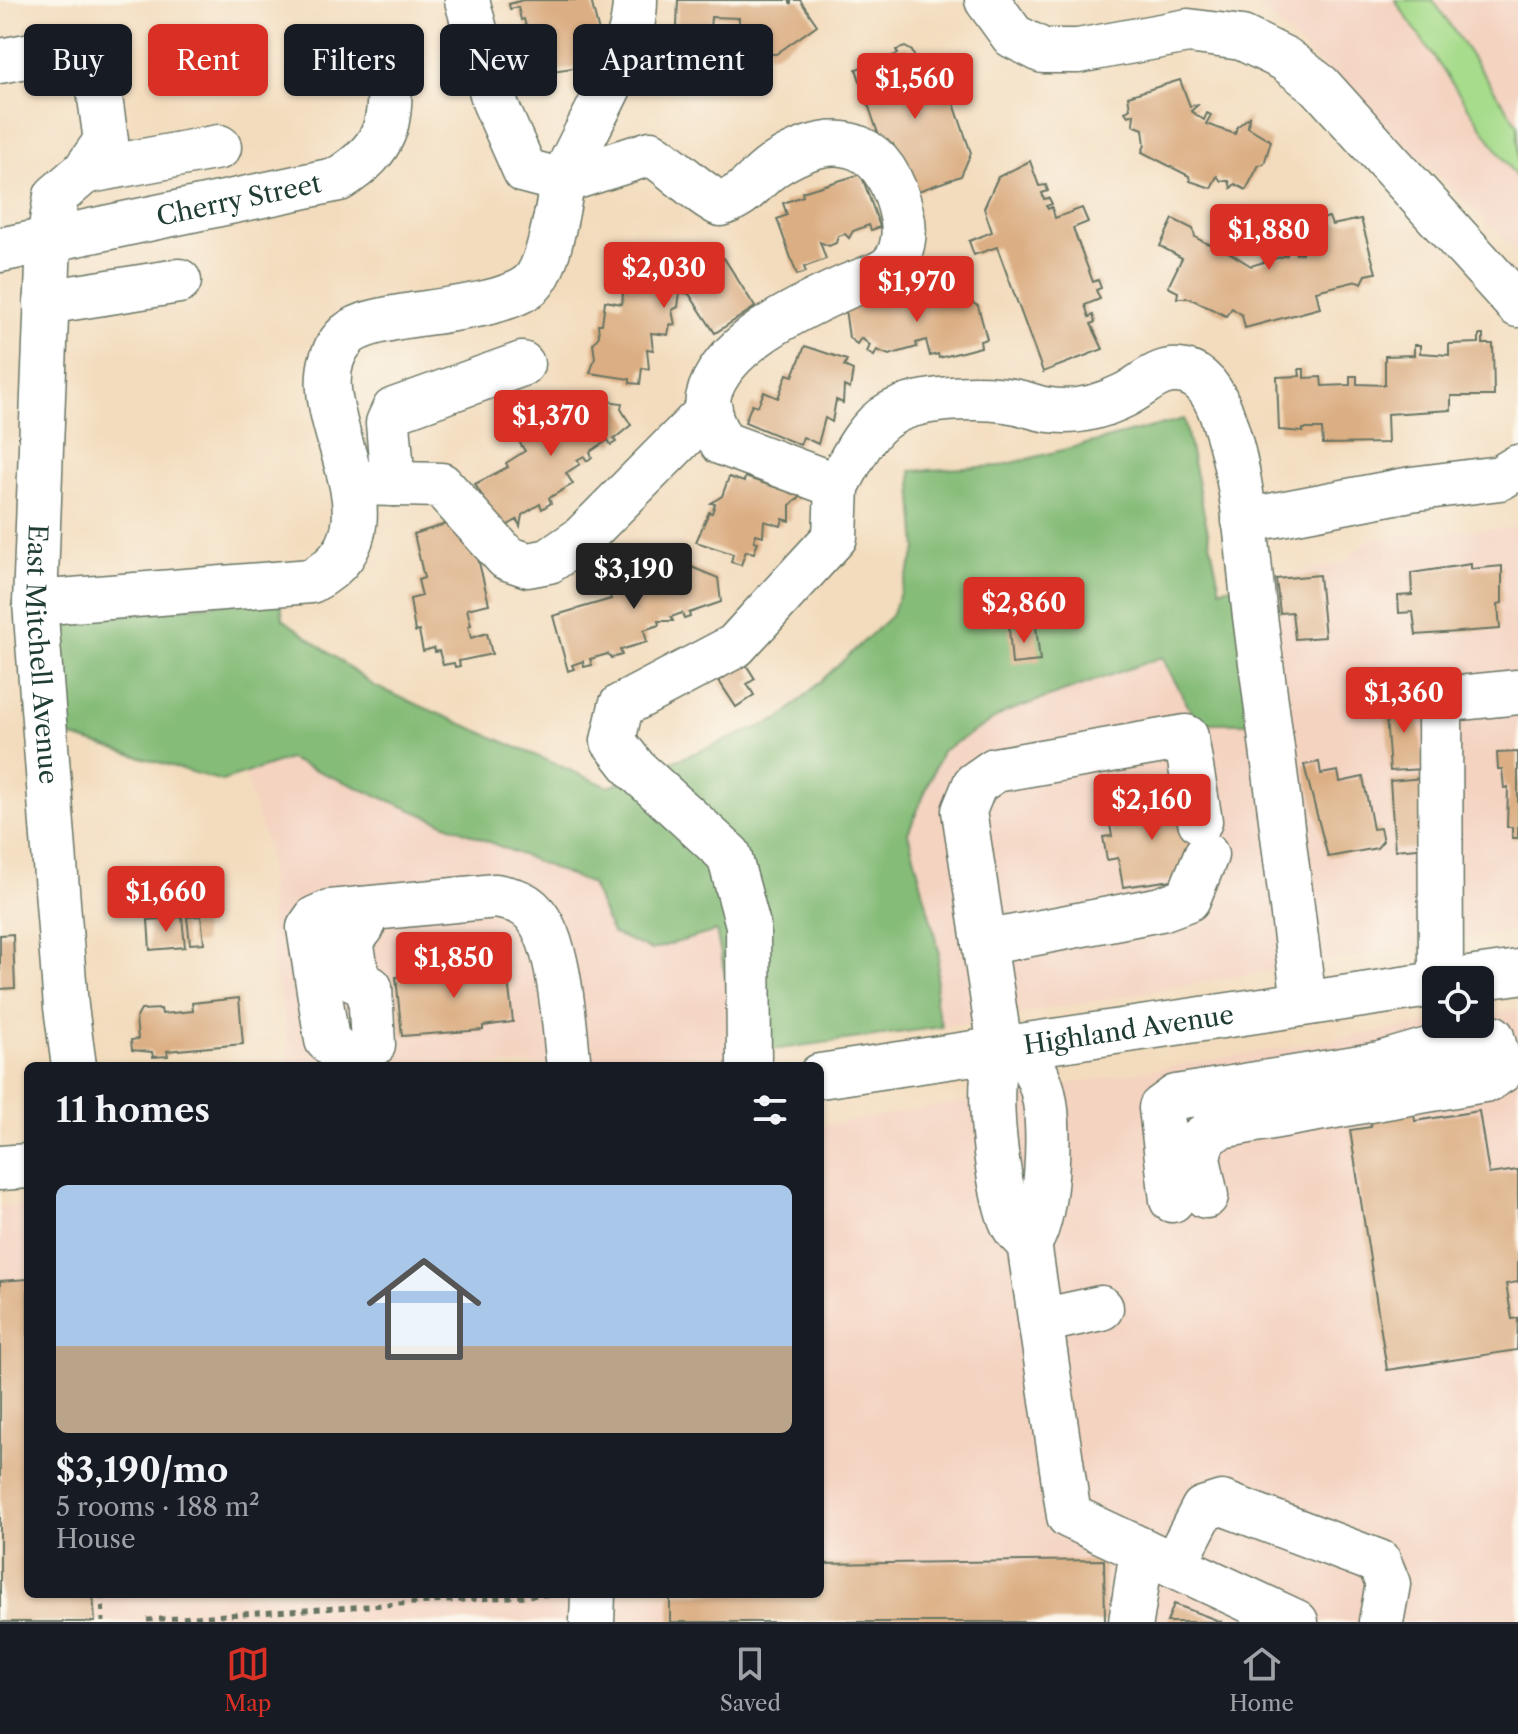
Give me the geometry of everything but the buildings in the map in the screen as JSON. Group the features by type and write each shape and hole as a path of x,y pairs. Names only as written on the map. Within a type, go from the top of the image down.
{"main road":[{"path":"467,0 494,101 525,171 563,181 651,153 678,169 697,191 720,204 741,198 776,164 809,149 843,144 870,152 892,178 903,220 904,241 891,267 804,306 752,338 721,371 707,399 722,443 837,486"},
{"path":"373,484 330,401 330,366 344,337 371,323 505,297 531,284 545,259 563,181 630,39 635,0"},
{"path":"987,0 1013,36 1043,51 1078,51 1188,31 1242,38 1285,59 1320,86 1518,305"},
{"name":"East Mitchell Avenue","path":"0,61 68,48 95,61 106,141 84,172 56,196 49,240 35,603 66,1007 73,1062"},
{"name":"Cherry Street","path":"0,250 339,179 366,162 389,126 389,96"},
{"path":"84,172 219,147"},
{"path":"46,302 179,281"},
{"path":"35,603 311,581 335,568 353,533 373,484 394,410 522,364"},
{"path":"749,1062 748,925 729,855 635,769 613,741 621,706 735,646 835,537 837,486 862,444 888,415 915,403 987,399 1022,402 1055,413 1089,408 1125,395 1159,373 1186,372 1210,389 1225,423 1244,521 1304,1002"},
{"path":"373,484 441,485 507,558 528,565 549,561 581,539 710,409"},
{"path":"1244,521 1355,498 1500,478 1518,467"},
{"path":"1438,966 1440,700 1518,692"},
{"path":"984,943 1188,899 1203,838 1186,737 995,770 975,784 964,811 984,943 1000,1047 1031,1063 1045,1100 1047,1124 1041,1224 1029,1243 1069,1516 1296,1622"},
{"path":"361,918 373,935 381,979 370,988 373,1045 360,1054 342,1055 327,1040 309,928 316,918 330,912 361,918 496,896 522,903 542,923 552,945 568,1062"},
{"path":"1494,975 1518,972"},
{"name":"Highland Avenue","path":"824,1075 1422,984"},
{"path":"1480,1035 1492,1037 1501,1071 1489,1079 1221,1126 1203,1137 1189,1198 1161,1108 1176,1097 1322,1076 1380,1064 1480,1035"},
{"path":"0,1168 24,1166"},
{"path":"1041,1321 1101,1308"},
{"path":"1131,1622 1158,1558 1203,1509 1222,1503 1379,1562 1388,1584 1381,1622"},
{"path":"592,1622 593,1598"}],"path":[{"path":"102,1598 103,1622"},
{"path":"147,1620 499,1598"}],"shaded area":[{"path":"1252,0 1518,0 1518,252"},
{"path":"1518,527 1518,929 942,1027 935,1003 939,951 908,833 942,752 1006,712 1163,657 1197,723 1236,585 1344,562 1370,538"},
{"path":"289,759 591,884 612,933 716,931 743,1062 289,1062 284,1013 271,960 269,853 245,774"},
{"path":"1518,1009 1518,1622 0,1622 0,1206 24,1204 24,1598 824,1598 824,1125 1422,1024 1422,1038 1494,1038 1494,1013"}],"green space":[{"path":"1395,0 1433,0 1518,125 1518,180"},
{"path":"1184,419 1220,589 1236,585 1254,723 1197,723 1162,657 1006,712 942,751 908,833 939,951 935,1002 942,1027 742,1054 716,931 651,950 612,933 591,884 289,759 222,781 69,736 59,622 280,597 283,619 374,686 609,787 780,719 891,616 917,549 911,471 1000,466"}]}
